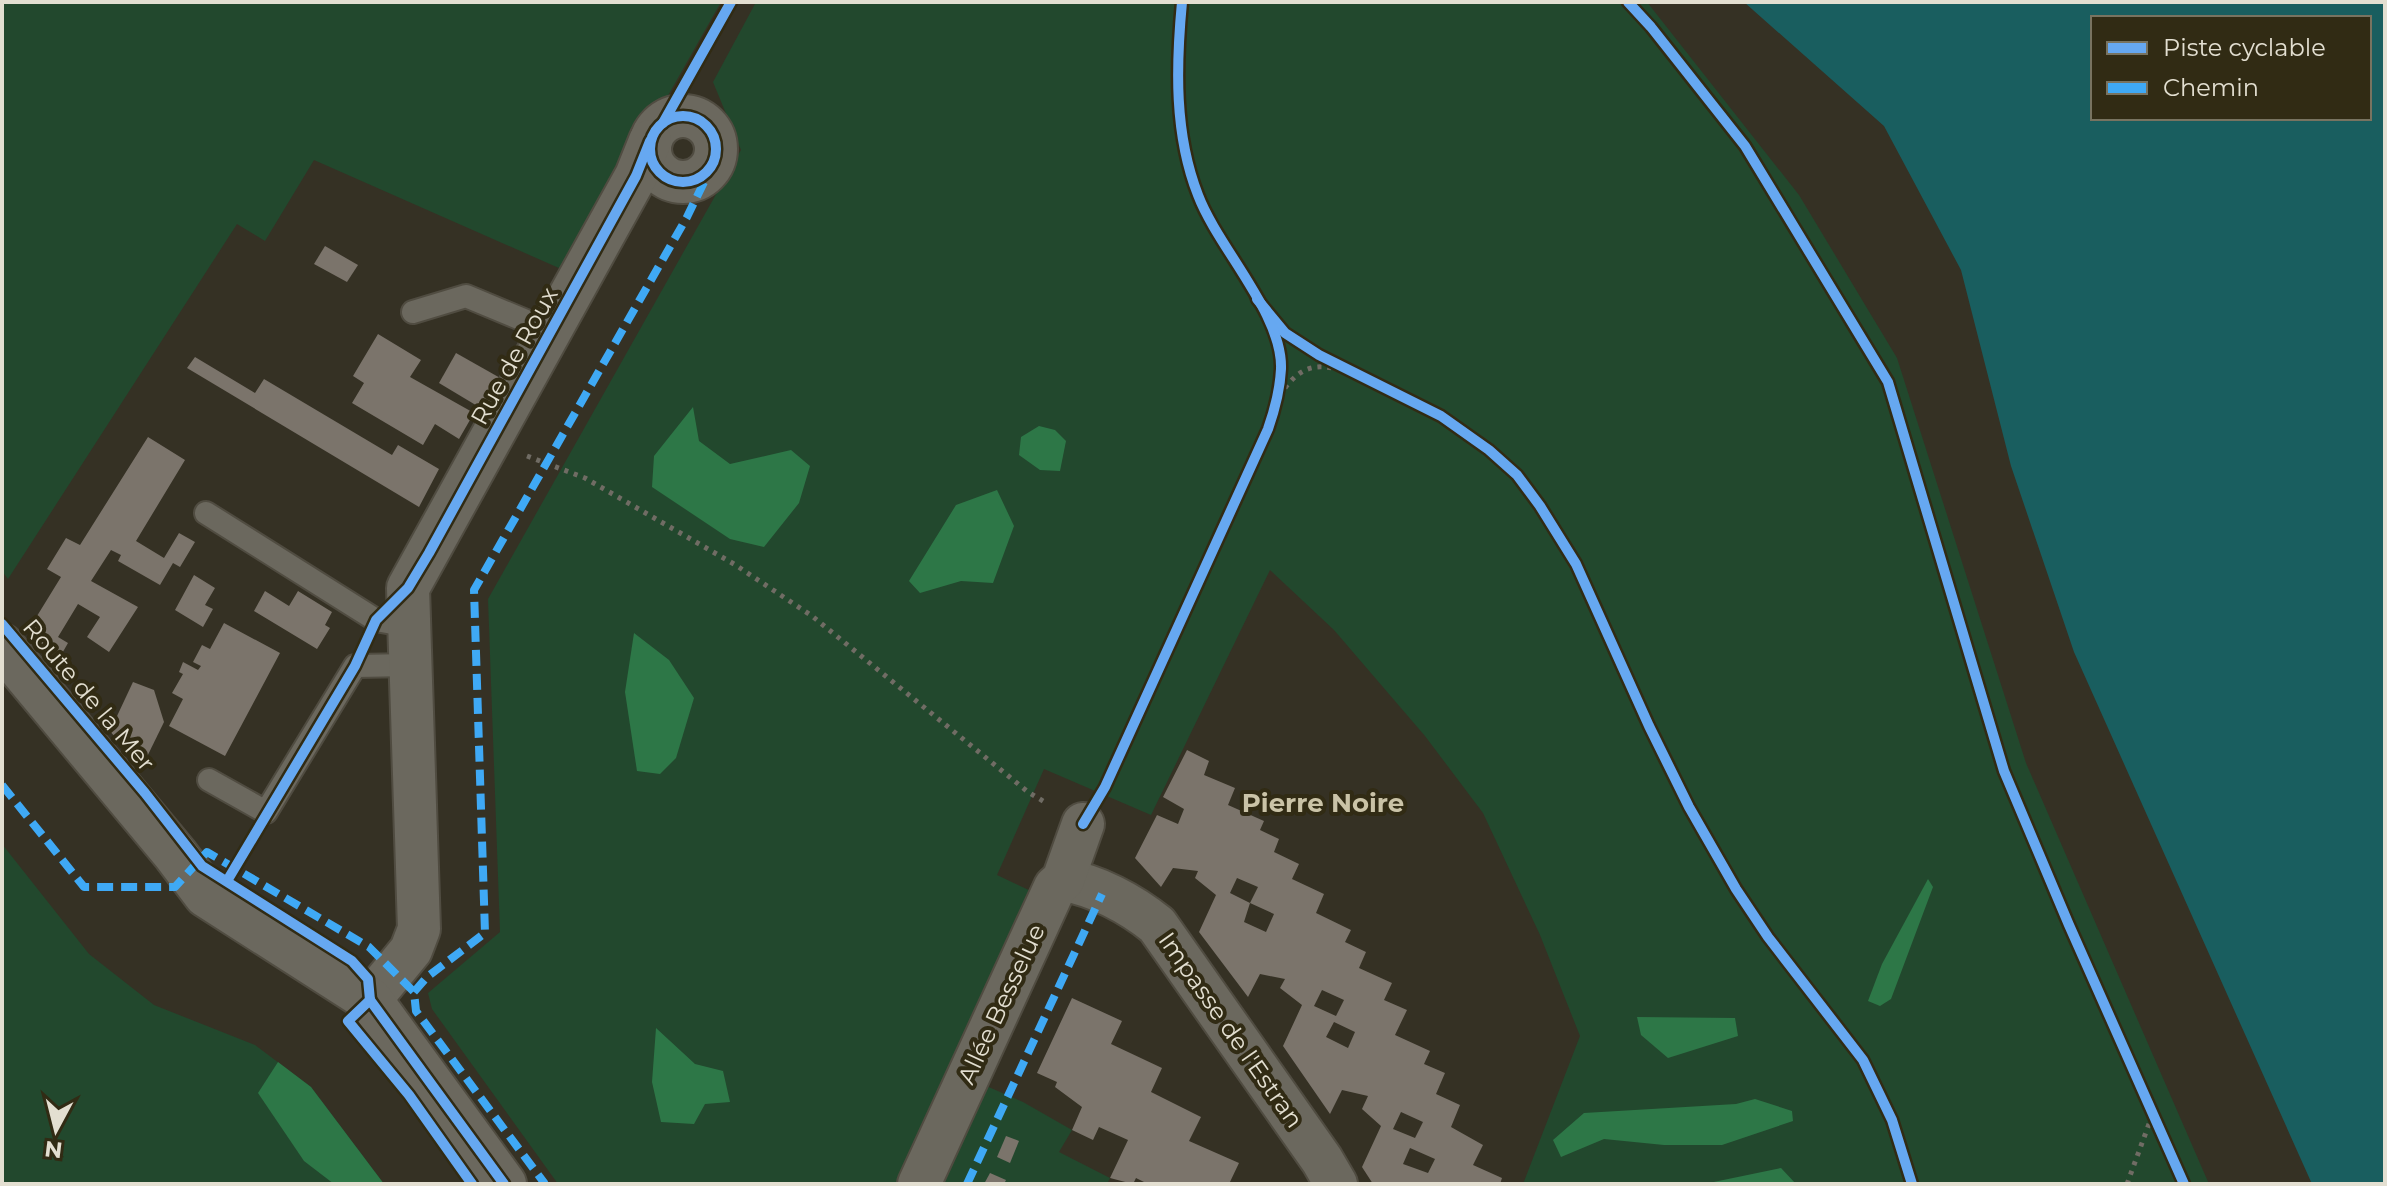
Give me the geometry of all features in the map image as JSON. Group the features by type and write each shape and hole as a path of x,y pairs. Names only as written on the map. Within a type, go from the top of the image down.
{"street":[{"name":"Rue de Roux","path":"370,1000 411,950 419,929 408,588 652,153"},
{"path":"2,646 206,895 370,1000 504,1184"},
{"name":"Allée Besselue","path":"919,1184 1055,887 1063,880 1083,824"},
{"name":"Impasse de l'Estran","path":"1063,880 1077,882 1138,910 1157,925 1336,1184"}],"lane":[{"path":"413,312 466,296 550,331"},
{"path":"206,513 376,620 410,645"},
{"path":"209,780 266,812 355,666 410,645"}],"path":[{"path":"652,153 731,2"},
{"path":"489,442 585,478 734,564 812,616 1028,792 1083,824 1118,758 1268,429 1278,397 1281,366 1275,335 1257,299 1212,227 1188,166 1178,91 1182,2"},
{"path":"1257,299 1285,333 1319,355 1441,416 1489,450 1517,475 1540,506 1576,564 1649,726 1689,807 1736,889 1768,937 1846,1035 1869,1071 1897,1133 1912,1184"},
{"path":"1278,397 1292,377 1302,370 1326,368 1358,375"},
{"path":"2127,1184 2153,1113"}],"green space":[{"path":"2,2 721,2 568,272 314,160 265,241 237,224 8,579 2,571"},
{"path":"756,2 1647,2 1799,195 1897,358 2026,763 2209,1184 1523,1184 1580,1036 1540,935 1483,813 1425,736 1334,630 1270,570 1151,815 1044,769 997,875 1035,893 902,1184 558,1184 432,1009 428,993 500,932 488,599 741,150 713,82"},
{"path":"693,407 699,441 730,464 791,450 810,466 799,503 764,547 730,539 652,487 654,456"},
{"path":"1039,426 1055,430 1066,441 1060,471 1040,470 1019,455 1021,437"},
{"path":"997,490 1014,526 993,583 961,581 920,593 909,581 956,505"},
{"path":"634,633 669,660 694,698 676,758 660,774 637,771 625,692"},
{"path":"2,844 89,954 154,1005 255,1045 311,1087 384,1184 2,1184"},
{"path":"1928,879 1933,887 1891,999 1880,1006 1868,1001 1882,964"},
{"path":"1637,1017 1735,1018 1738,1036 1668,1058 1641,1035"},
{"path":"656,1028 695,1064 723,1071 730,1102 705,1104 694,1124 661,1122 652,1082"},
{"path":"278,1062 311,1087 384,1184 334,1184 304,1161 258,1093"},
{"path":"984,1085 1023,1102 1072,1130 1059,1152 1110,1178 1107,1184 938,1184"},
{"path":"1755,1099 1792,1111 1793,1121 1722,1145 1664,1145 1604,1139 1561,1157 1553,1140 1584,1113 1736,1104"},
{"path":"1781,1168 1796,1184 1704,1184"}],"water":[{"path":"1744,2 2385,2 2385,1184 2312,1184 2074,652 2011,466 1961,270 1884,126"}],"building":[{"path":"325,246 358,265 347,282 314,264"},
{"path":"378,334 421,360 410,377 474,413 459,439 435,424 423,445 352,403 364,383 353,376"},
{"path":"456,353 502,379 484,410 439,383"},
{"path":"195,357 255,393 264,379 392,455 398,445 439,469 419,507 187,368"},
{"path":"148,437 185,460 136,541 164,558 179,533 195,542 180,567 173,563 160,585 118,561 121,555 111,550 91,581 138,607 109,652 87,637 100,617 78,604 58,637 68,643 56,664 29,629 61,577 47,569 66,538 80,545"},
{"path":"194,575 215,588 205,605 213,609 203,627 175,610"},
{"path":"265,591 289,606 298,591 332,612 325,625 330,628 317,649 254,611"},
{"path":"224,623 280,653 225,756 169,726 183,699 172,693 183,674 179,672 183,662 198,670 201,666 193,662 202,645 210,649"},
{"path":"133,682 154,690 164,722 141,769 110,731"},
{"path":"1187,750 1209,761 1204,775 1235,788 1228,805 1264,821 1260,830 1279,839 1274,852 1299,864 1292,879 1324,894 1316,913 1351,930 1345,942 1366,952 1359,968 1392,983 1384,1000 1407,1010 1395,1035 1430,1051 1424,1064 1445,1073 1436,1094 1460,1105 1451,1127 1483,1145 1473,1165 1502,1178 1500,1184 1373,1184 1362,1167 1381,1126 1362,1109 1368,1096 1342,1090 1330,1114 1283,1046 1302,1005 1280,988 1285,979 1260,974 1248,997 1199,932 1216,895 1195,878 1198,871 1173,868 1161,887 1135,858 1157,815 1178,824 1184,809 1163,797","holes":["1237,878 1258,887 1250,903 1230,893","1250,903 1274,914 1266,932 1244,922","1322,990 1344,1000 1336,1016 1314,1006","1334,1022 1355,1032 1348,1048 1326,1037","1401,1112 1423,1122 1415,1138 1393,1129","1410,1148 1435,1159 1428,1173 1403,1164"]},
{"path":"1072,998 1122,1021 1111,1044 1162,1068 1151,1092 1201,1117 1189,1141 1239,1163 1229,1184 1148,1184 1136,1178 1133,1184 1110,1178 1128,1140 1099,1127 1093,1140 1072,1130 1082,1107 1055,1087 1057,1082 1037,1073"},
{"path":"1006,1136 1019,1141 1010,1163 997,1157"},
{"path":"990,1173 1006,1180 1004,1184 984,1184"}],"marked path":[{"path":"414,992 427,977 485,933 474,590 687,217 707,176"},
{"path":"2,785 84,887 175,887 207,852 369,947 414,992 416,1011 545,1184"},
{"path":"967,1184 1102,894"}],"cycle path":[{"path":"663,123 731,2"},
{"path":"1083,824 1105,787 1268,429 1280,384 1279,348 1272,326 1207,215 1190,172 1179,100 1182,2"},
{"path":"1628,2 1745,146 1888,382 2004,771 2184,1184"},
{"path":"689,116 707,125 714,136 716,149 714,162 707,173 696,180 677,182 659,173 652,162 650,143 659,125 670,118 689,116"},
{"path":"227,881 355,666 376,620 408,588 429,553 636,176 650,141"},
{"path":"1257,299 1285,333 1319,355 1441,416 1489,450 1517,475 1540,506 1576,564 1649,726 1689,807 1736,889 1768,937 1863,1060 1892,1120 1912,1184"},
{"name":"Route de la Mer","path":"2,624 145,793 202,866 352,961 368,979 370,1000"},
{"path":"370,1000 348,1021 409,1095 472,1184"},
{"path":"370,1000 504,1184"}],"district":[{"name":"Pierre Noire","path":"1323,803"}]}
